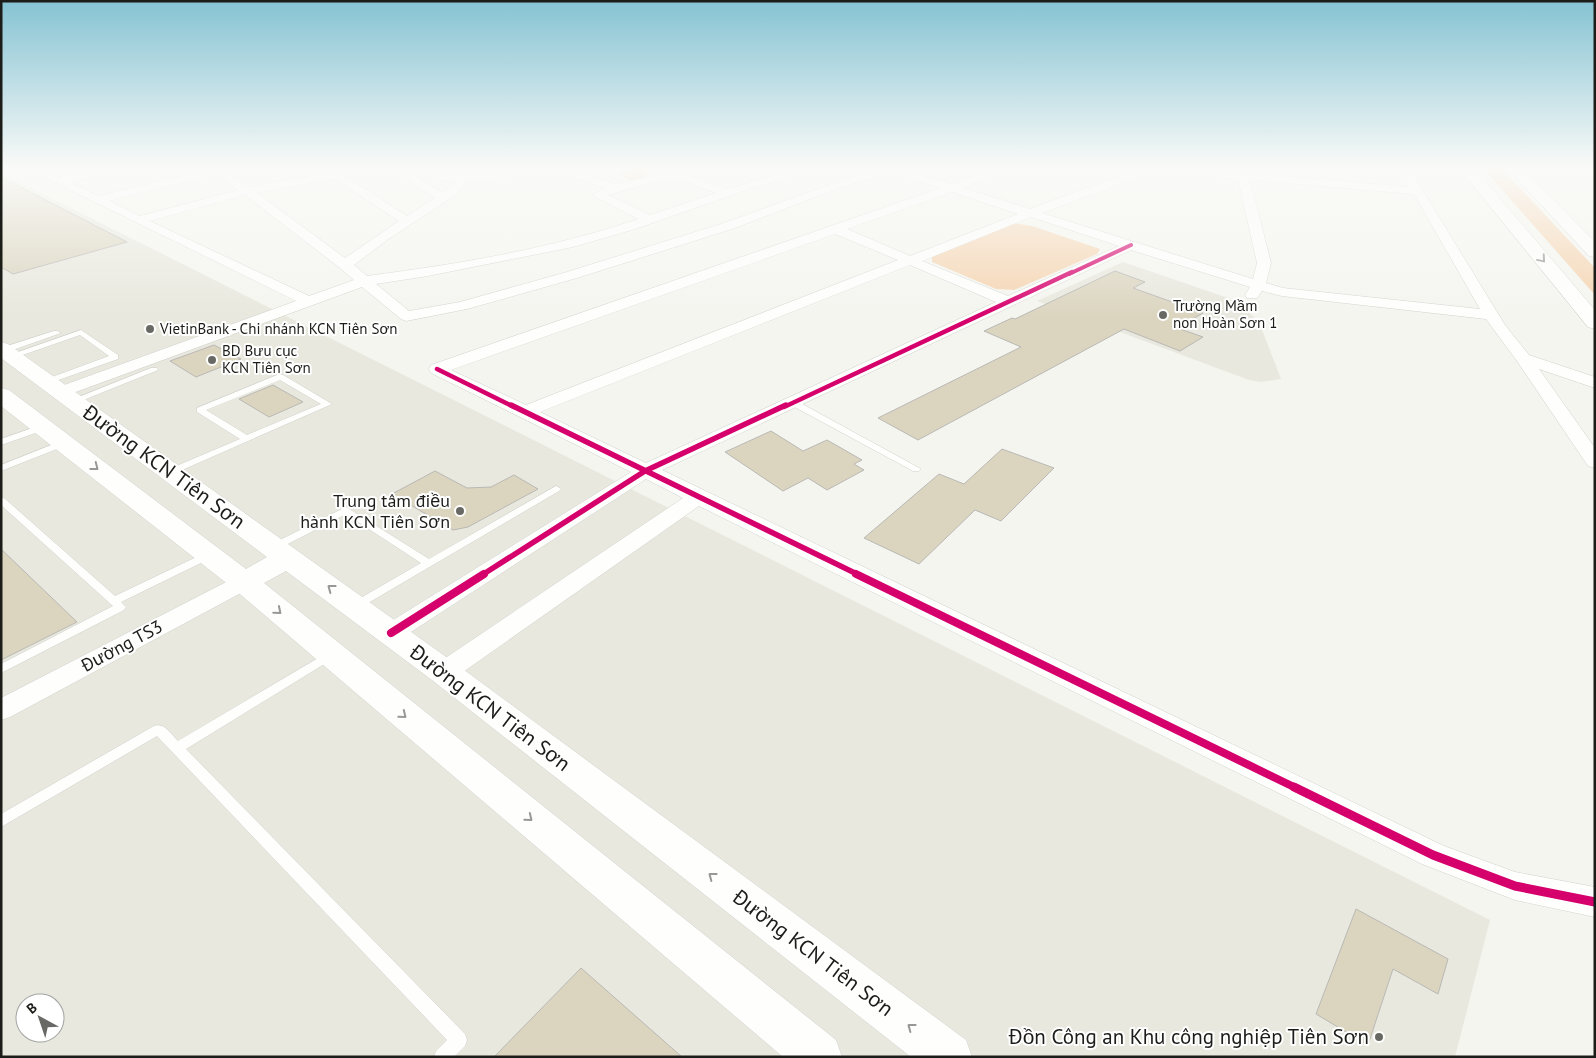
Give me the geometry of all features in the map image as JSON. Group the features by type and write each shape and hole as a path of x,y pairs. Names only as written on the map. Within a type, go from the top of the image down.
{"main road":[{"path":"1507,217 1595,323"},
{"path":"1562,217 1595,252"},
{"name":"Đường KCN Tiên Sơn","path":"6,351 444,672 949,1057"},
{"path":"1,395 244,582 330,655 819,1057"},
{"path":"244,582 281,553"}],"street":[{"path":"134,217 309,302"},
{"path":"139,220 149,217"},
{"path":"282,217 344,264 406,316 462,306 572,276 728,226 749,217"},
{"path":"403,217 407,220"},
{"path":"344,264 411,217"},
{"path":"643,217 649,220"},
{"path":"61,392 365,281 428,272 568,244 656,217"},
{"path":"868,217 437,369 1432,855 1515,886 1595,902"},
{"path":"525,412 1020,217"},
{"path":"1033,217 1255,290 1495,321"},
{"path":"1253,217 1264,262 1255,290"},
{"path":"1434,217 1495,321 1595,462"},
{"path":"835,229 1009,302"},
{"path":"391,633 645,471 1125,248"},
{"path":"1523,358 1595,383"},
{"path":"444,672 698,496"},
{"name":"Đường TS3","path":"1,710 244,582"}],"lane":[{"path":"6,351 68,330"},
{"path":"6,351 81,332 116,357 61,392"},
{"path":"61,392 154,370"},
{"path":"170,472 247,439 310,412 328,404 280,377 200,410 247,439"},
{"path":"792,402 916,469"},
{"path":"1,442 54,435"},
{"path":"1,468 54,435"},
{"path":"355,606 556,489"},
{"path":"1,500 120,607 1,669"},
{"path":"281,553 346,510 428,563"},
{"path":"114,601 209,555"},
{"path":"176,748 330,655"},
{"path":"1,821 158,729 459,1040 442,1057"}],"shaded area":[{"path":"1,217 89,217 1490,920 1455,1057 1,1057"},
{"path":"1527,217 1547,217 1595,268 1595,295"},
{"path":"1013,223 1032,226 1100,249 1097,254 1014,290 996,289 932,262 932,257 935,255"},
{"name":"Trường Mầm non Hoàn Sơn 1","path":"1123,262 1228,298 1244,308 1259,322 1281,379 1261,382 1249,380 1037,301"}],"building":[{"path":"1,217 79,217 127,242 13,274 1,267"},
{"path":"1115,271 1145,282 1133,288 1203,313 1177,328 1203,337 1180,351 1124,329 918,440 878,418 1021,347 984,331 1012,318 1015,319"},
{"path":"214,345 241,359 196,377 170,361"},
{"path":"273,385 303,402 269,417 239,399"},
{"path":"771,431 803,451 827,440 862,460 854,464 864,470 827,490 808,478 783,491 725,452"},
{"path":"1002,449 1054,468 1001,521 975,510 919,564 864,538 939,474 964,484"},
{"name":"Trung tâm điều hành KCN Tiên Sơn","path":"435,471 467,488 491,487 514,475 538,489 468,527 453,530 392,494"},
{"path":"1,549 77,622 1,660"},
{"path":"1356,909 1448,959 1438,994 1393,969 1368,1045 1316,1014"},
{"path":"581,968 682,1057 494,1057"}],"cycle path":[{"path":"391,633 645,471 1131,245"},
{"path":"437,369 1433,855 1515,886 1595,902"}],"place":[{"name":"Trường Mầm non Hoàn Sơn 1","path":"1163,315"},
{"name":"VietinBank - Chi nhánh KCN Tiên Sơn","path":"150,329"},
{"name":"BD Bưu cục KCN Tiên Sơn","path":"212,360"},
{"name":"Trung tâm điều hành KCN Tiên Sơn","path":"460,511"},
{"name":"Đồn Công an Khu công nghiệp Tiên Sơn","path":"1379,1037"}]}
